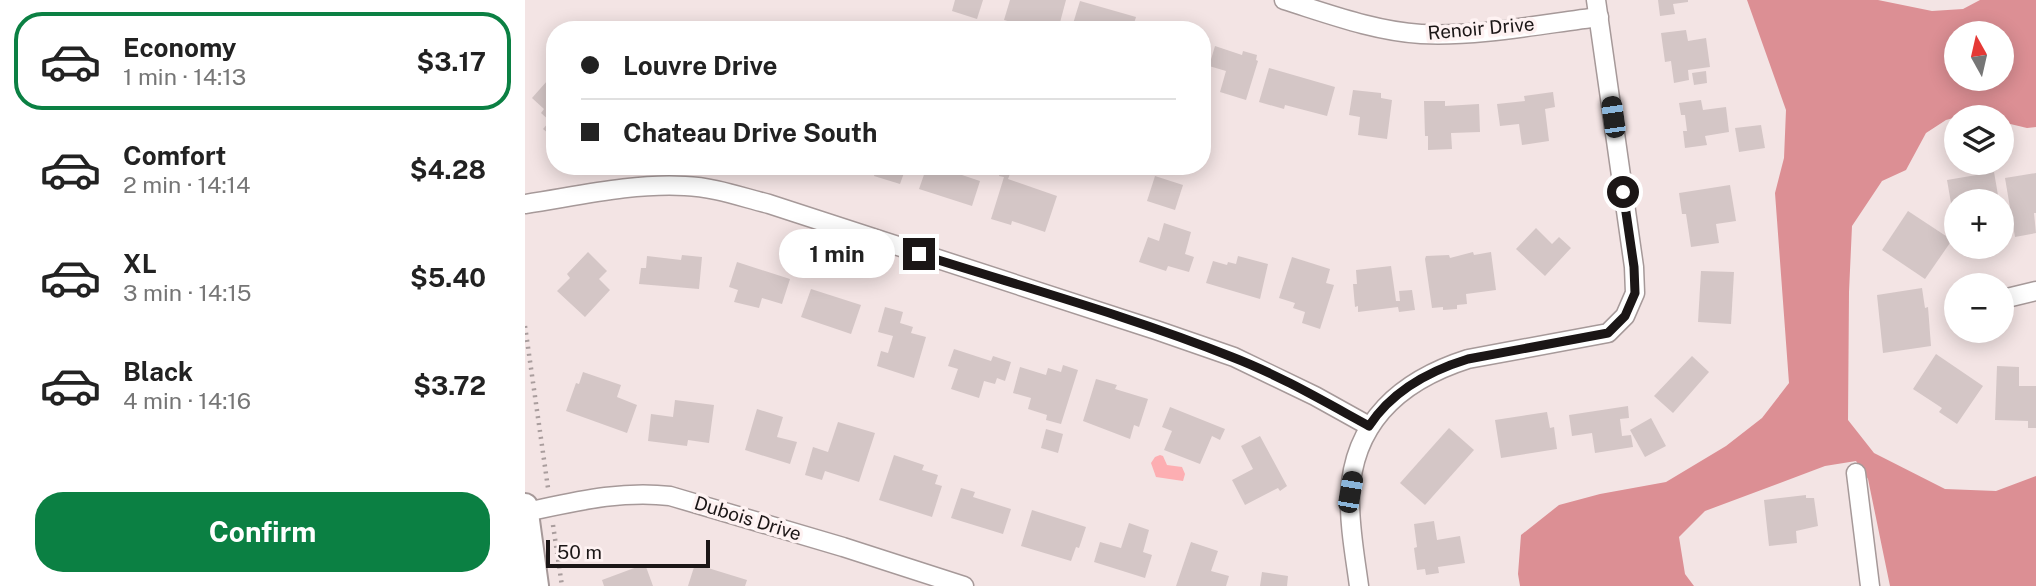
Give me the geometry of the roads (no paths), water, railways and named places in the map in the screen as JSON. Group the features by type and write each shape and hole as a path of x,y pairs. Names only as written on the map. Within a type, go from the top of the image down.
{"main road":[{"path":"525,506 536,586"}],"street":[{"name":"Renoir Drive","path":"1284,0 1360,23 1421,34 1453,34 1597,8"},
{"path":"1359,586 1350,522 1350,492 1357,454 1377,414 1398,393 1450,364 1608,333 1625,316 1635,293 1634,267 1597,8"},
{"path":"525,204 650,186 713,189 769,204 1234,357 1315,396 1369,426"},
{"path":"2014,296 2036,291"},
{"path":"1856,473 1870,586"},
{"name":"Dubois Drive","path":"526,512 605,496 670,496 964,586"}]}
